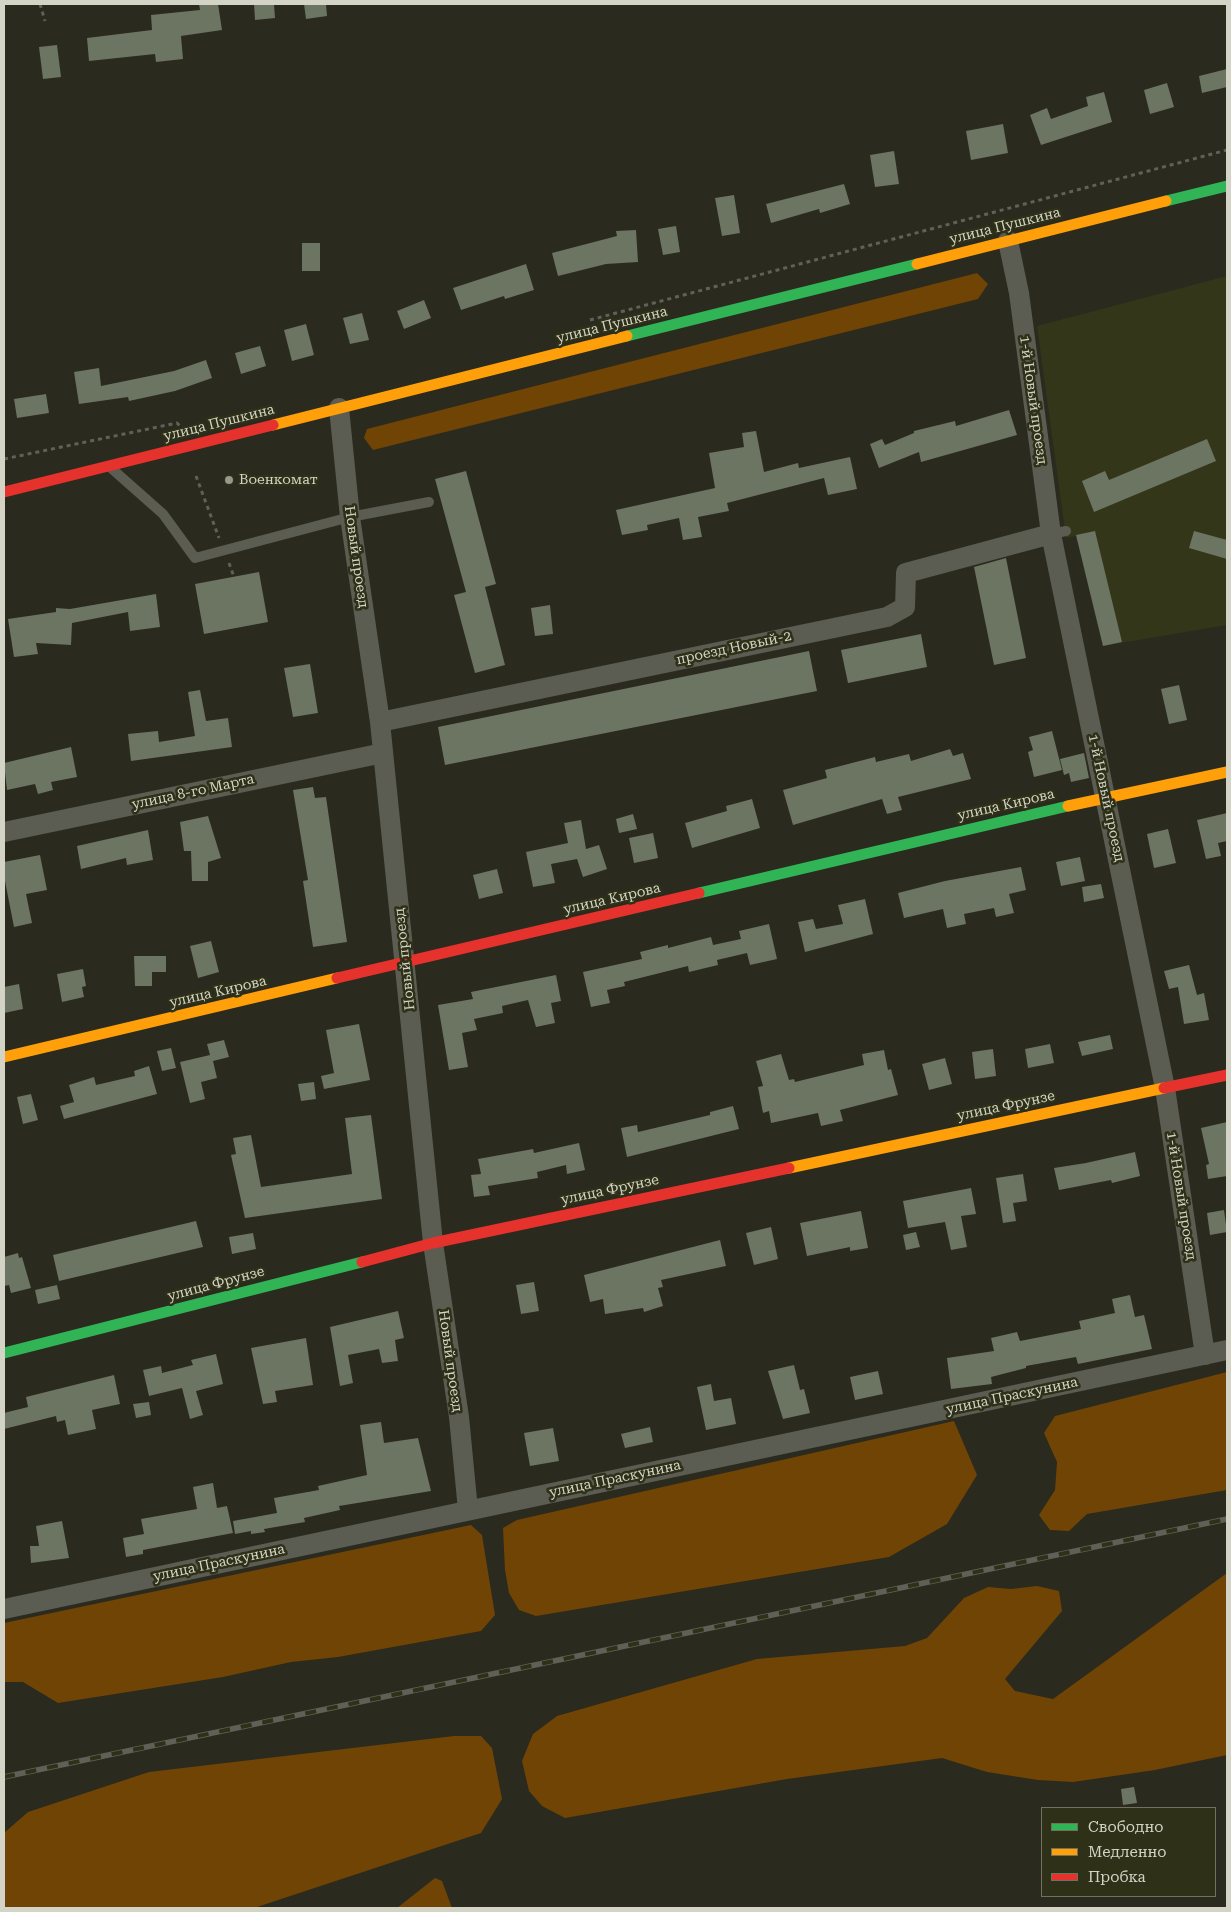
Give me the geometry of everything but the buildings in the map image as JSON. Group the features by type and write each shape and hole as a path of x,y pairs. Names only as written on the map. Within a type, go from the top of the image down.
{"street":[{"name":"улица Пушкина","path":"4,492 1227,186"},
{"name":"1-й Новый проезд","path":"1008,241 1106,797 1165,1088 1205,1356"},
{"name":"Новый проезд","path":"339,408 350,517 380,722 433,1243 459,1417 468,1510"},
{"name":"проезд Новый-2","path":"380,722 887,617 905,608 906,573 1058,532"},
{"name":"улица 8-го Марта","path":"4,832 383,753"},
{"name":"улица Кирова","path":"4,1057 406,964 1106,797 1227,772"},
{"name":"улица Фрунзе","path":"4,1353 433,1243 1227,1075"},
{"name":"улица Праскунина","path":"4,1609 1227,1350"}],"lane":[{"path":"108,466 163,514 196,558 350,517 430,502"}],"path":[{"path":"40,4 45,21"},
{"path":"584,322 1227,150"},
{"path":"4,459 177,424 185,430"},
{"path":"196,476 234,577"}],"shaded area":[{"path":"977,273 988,284 978,299 373,450 364,438 367,429"},
{"path":"1227,276 1227,625 1103,646 1076,536 1066,538 1037,326"},
{"path":"1227,1372 1227,1490 1087,1514 1069,1531 1050,1530 1039,1515 1055,1490 1057,1462 1044,1433 1055,1416"},
{"path":"954,1421 977,1475 947,1524 889,1557 536,1616 519,1610 509,1593 505,1570 503,1528 517,1520"},
{"path":"471,1525 482,1535 495,1615 481,1631 338,1657 291,1662 223,1677 58,1703 23,1682 4,1682 4,1623"},
{"path":"1227,1573 1227,1755 1155,1770 1073,1782 1038,1780 987,1772 942,1758 787,1779 565,1818 542,1806 529,1791 522,1761 533,1734 557,1716 757,1659 905,1646 927,1638 964,1598 988,1587 1011,1589 1037,1586 1059,1591 1062,1611 1005,1679 1015,1691 1053,1699"},
{"path":"454,1736 481,1736 492,1748 502,1799 481,1833 254,1908 4,1908 4,1833 28,1812 149,1772"},
{"path":"435,1878 442,1881 452,1908 397,1908"}],"railway":[{"path":"4,1777 1227,1519"}],"traffic: fast":[{"path":"1166,201 1227,186"},
{"path":"627,336 917,264"},
{"path":"699,893 1068,806"},
{"path":"4,1353 362,1262"}],"traffic: slow":[{"path":"917,264 1166,201"},
{"path":"273,425 627,336"},
{"path":"1068,806 1227,772"},
{"path":"4,1057 337,978"},
{"path":"789,1168 1164,1088"}],"traffic: jam":[{"path":"4,492 273,425"},
{"path":"337,978 699,893"},
{"path":"1164,1088 1227,1075"},
{"path":"362,1262 433,1243 789,1168"}],"place":[{"name":"Военкомат","path":"229,480"}]}
